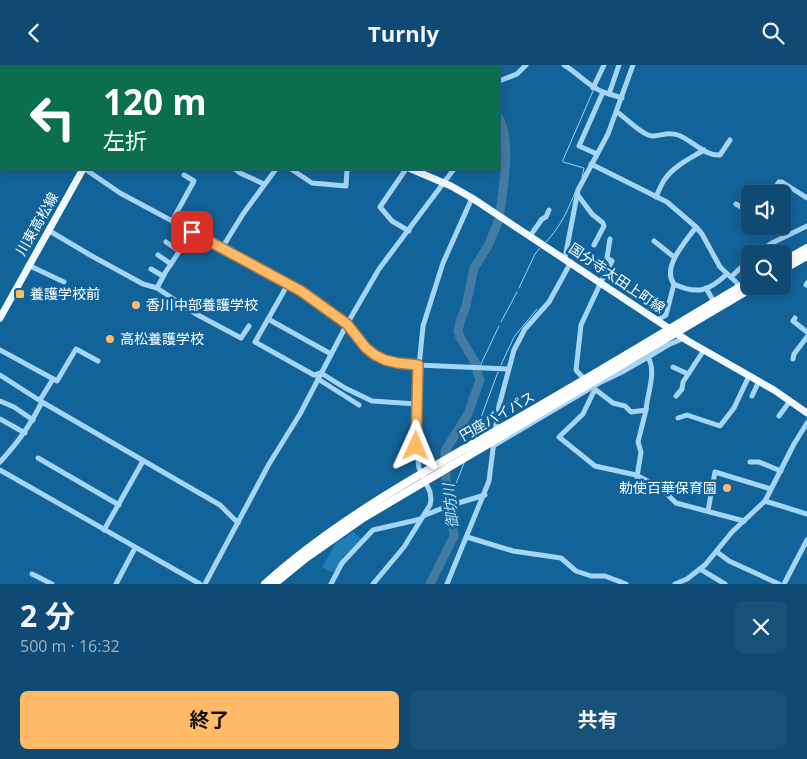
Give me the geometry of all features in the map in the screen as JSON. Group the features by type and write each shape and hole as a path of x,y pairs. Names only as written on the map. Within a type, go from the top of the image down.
{"highway":[{"path":"791,257 807,248"},
{"path":"791,265 807,256"},
{"name":"円座バイパス","path":"265,584 301,552 335,528 423,477 442,471 493,443 739,288"},
{"name":"円座バイパス","path":"274,584 342,532 423,477 440,462 584,379 741,294"}],"main road":[{"name":"川東高松線","path":"0,318 28,265 83,170"},
{"name":"国分寺太田上町線","path":"413,170 472,197 684,339 759,381 807,413"}],"street":[{"path":"500,81 517,74 526,65"},
{"path":"564,65 578,73 593,88 622,98"},
{"path":"593,88 604,65"},
{"path":"609,94 619,65"},
{"path":"447,584 485,495 489,481 499,406 514,350 522,335 549,302 568,260 577,194 617,112 633,65"},
{"path":"597,154 579,146 603,92"},
{"path":"617,112 646,133 657,136 668,133 677,135 716,156 720,155 730,140"},
{"path":"656,197 665,178 704,150"},
{"path":"591,164 666,202 696,227 702,234 720,267 739,288"},
{"path":"86,170 120,193 301,291 347,324 366,348 385,360 418,365 508,369"},
{"path":"236,170 264,184"},
{"path":"222,248 275,170"},
{"path":"292,170 312,183 346,186 347,170"},
{"path":"405,170 380,207 392,221 408,231"},
{"path":"205,584 269,464 300,414 347,324 379,269 453,170"},
{"path":"172,221 194,181 184,175"},
{"path":"791,188 807,198"},
{"path":"577,194 592,214 603,223 604,226 594,245"},
{"path":"373,584 404,547 431,499 416,456 418,365 423,326 443,263 472,197"},
{"path":"736,204 741,207"},
{"path":"530,235 542,219 546,217 548,210"},
{"path":"769,245 807,226"},
{"path":"696,227 674,257 670,274 674,284 688,291 706,288 741,266"},
{"path":"48,230 143,284 158,288 196,314 241,338 249,326"},
{"path":"158,288 163,276 192,232"},
{"path":"584,379 576,370 581,325 612,261 607,258 610,239"},
{"path":"654,241 674,257"},
{"path":"166,242 179,251"},
{"path":"158,255 171,264"},
{"path":"28,265 64,282"},
{"path":"151,269 163,276"},
{"path":"288,284 255,342 314,375 321,373 345,388 372,401 416,404"},
{"path":"657,320 666,315 674,284"},
{"path":"706,288 714,303"},
{"path":"795,318 793,321 807,332"},
{"path":"268,319 331,354"},
{"path":"792,359 807,337"},
{"path":"493,443 668,345 684,339"},
{"path":"0,350 57,381 76,349 98,361"},
{"path":"676,396 704,350"},
{"path":"637,477 641,453 638,443 652,375 652,368 648,357"},
{"path":"673,367 688,374"},
{"path":"0,375 41,401 220,505 238,523"},
{"path":"678,419 687,415 720,426 734,408 749,376"},
{"path":"0,462 16,446 25,433 54,379"},
{"path":"318,379 359,405"},
{"path":"752,396 759,381"},
{"path":"646,410 631,412 625,406 613,403 596,391 588,401 583,414 560,437 595,467 637,477 661,488 676,503 744,521"},
{"path":"0,401 14,407 33,420"},
{"path":"779,416 790,401"},
{"path":"0,419 25,433"},
{"path":"675,584 687,579 700,569 718,552 723,542 765,501 794,443 807,423"},
{"path":"38,458 119,505"},
{"path":"104,530 143,461"},
{"path":"750,461 759,462 781,471"},
{"path":"1,472 200,584"},
{"path":"708,511 715,472 771,489"},
{"path":"331,584 342,563 372,530 422,518 448,506 485,495"},
{"path":"765,501 807,514"},
{"path":"467,537 512,551 561,558 576,571 591,576 605,576 626,584"},
{"path":"784,584 807,540"},
{"path":"116,584 135,548"},
{"path":"718,552 729,561 780,584"},
{"path":"700,569 725,584"},
{"path":"32,574 52,584"}],"shaded area":[{"path":"353,532 361,540 344,556 336,571 331,572 322,567 336,543"}],"waterway":[{"path":"582,177 584,168 563,162 563,160 593,91"},
{"name":"御坊川","path":"500,120 503,128 506,152 500,213"},
{"path":"546,242 564,217 576,190"},
{"name":"御坊川","path":"476,364 458,331 466,306 474,268 488,246 498,222"},
{"path":"519,288 535,254 540,248"},
{"path":"501,322 517,292"},
{"path":"501,365 514,337 537,309"},
{"path":"480,366 499,326"},
{"name":"御坊川","path":"430,584 454,536 446,479 445,451 468,414 480,380 477,372"},
{"path":"473,439 498,372"},
{"path":"449,502 464,463"}],"place":[{"name":"養護学校前","path":"20,294"},
{"name":"香川中部養護学校","path":"136,305"},
{"name":"高松養護学校","path":"110,339"},
{"name":"勅使百華保育園","path":"727,488"}],"route":[{"path":"192,232 301,291 325,307 347,324 366,348 375,355 385,360 418,365 416,446"}]}
